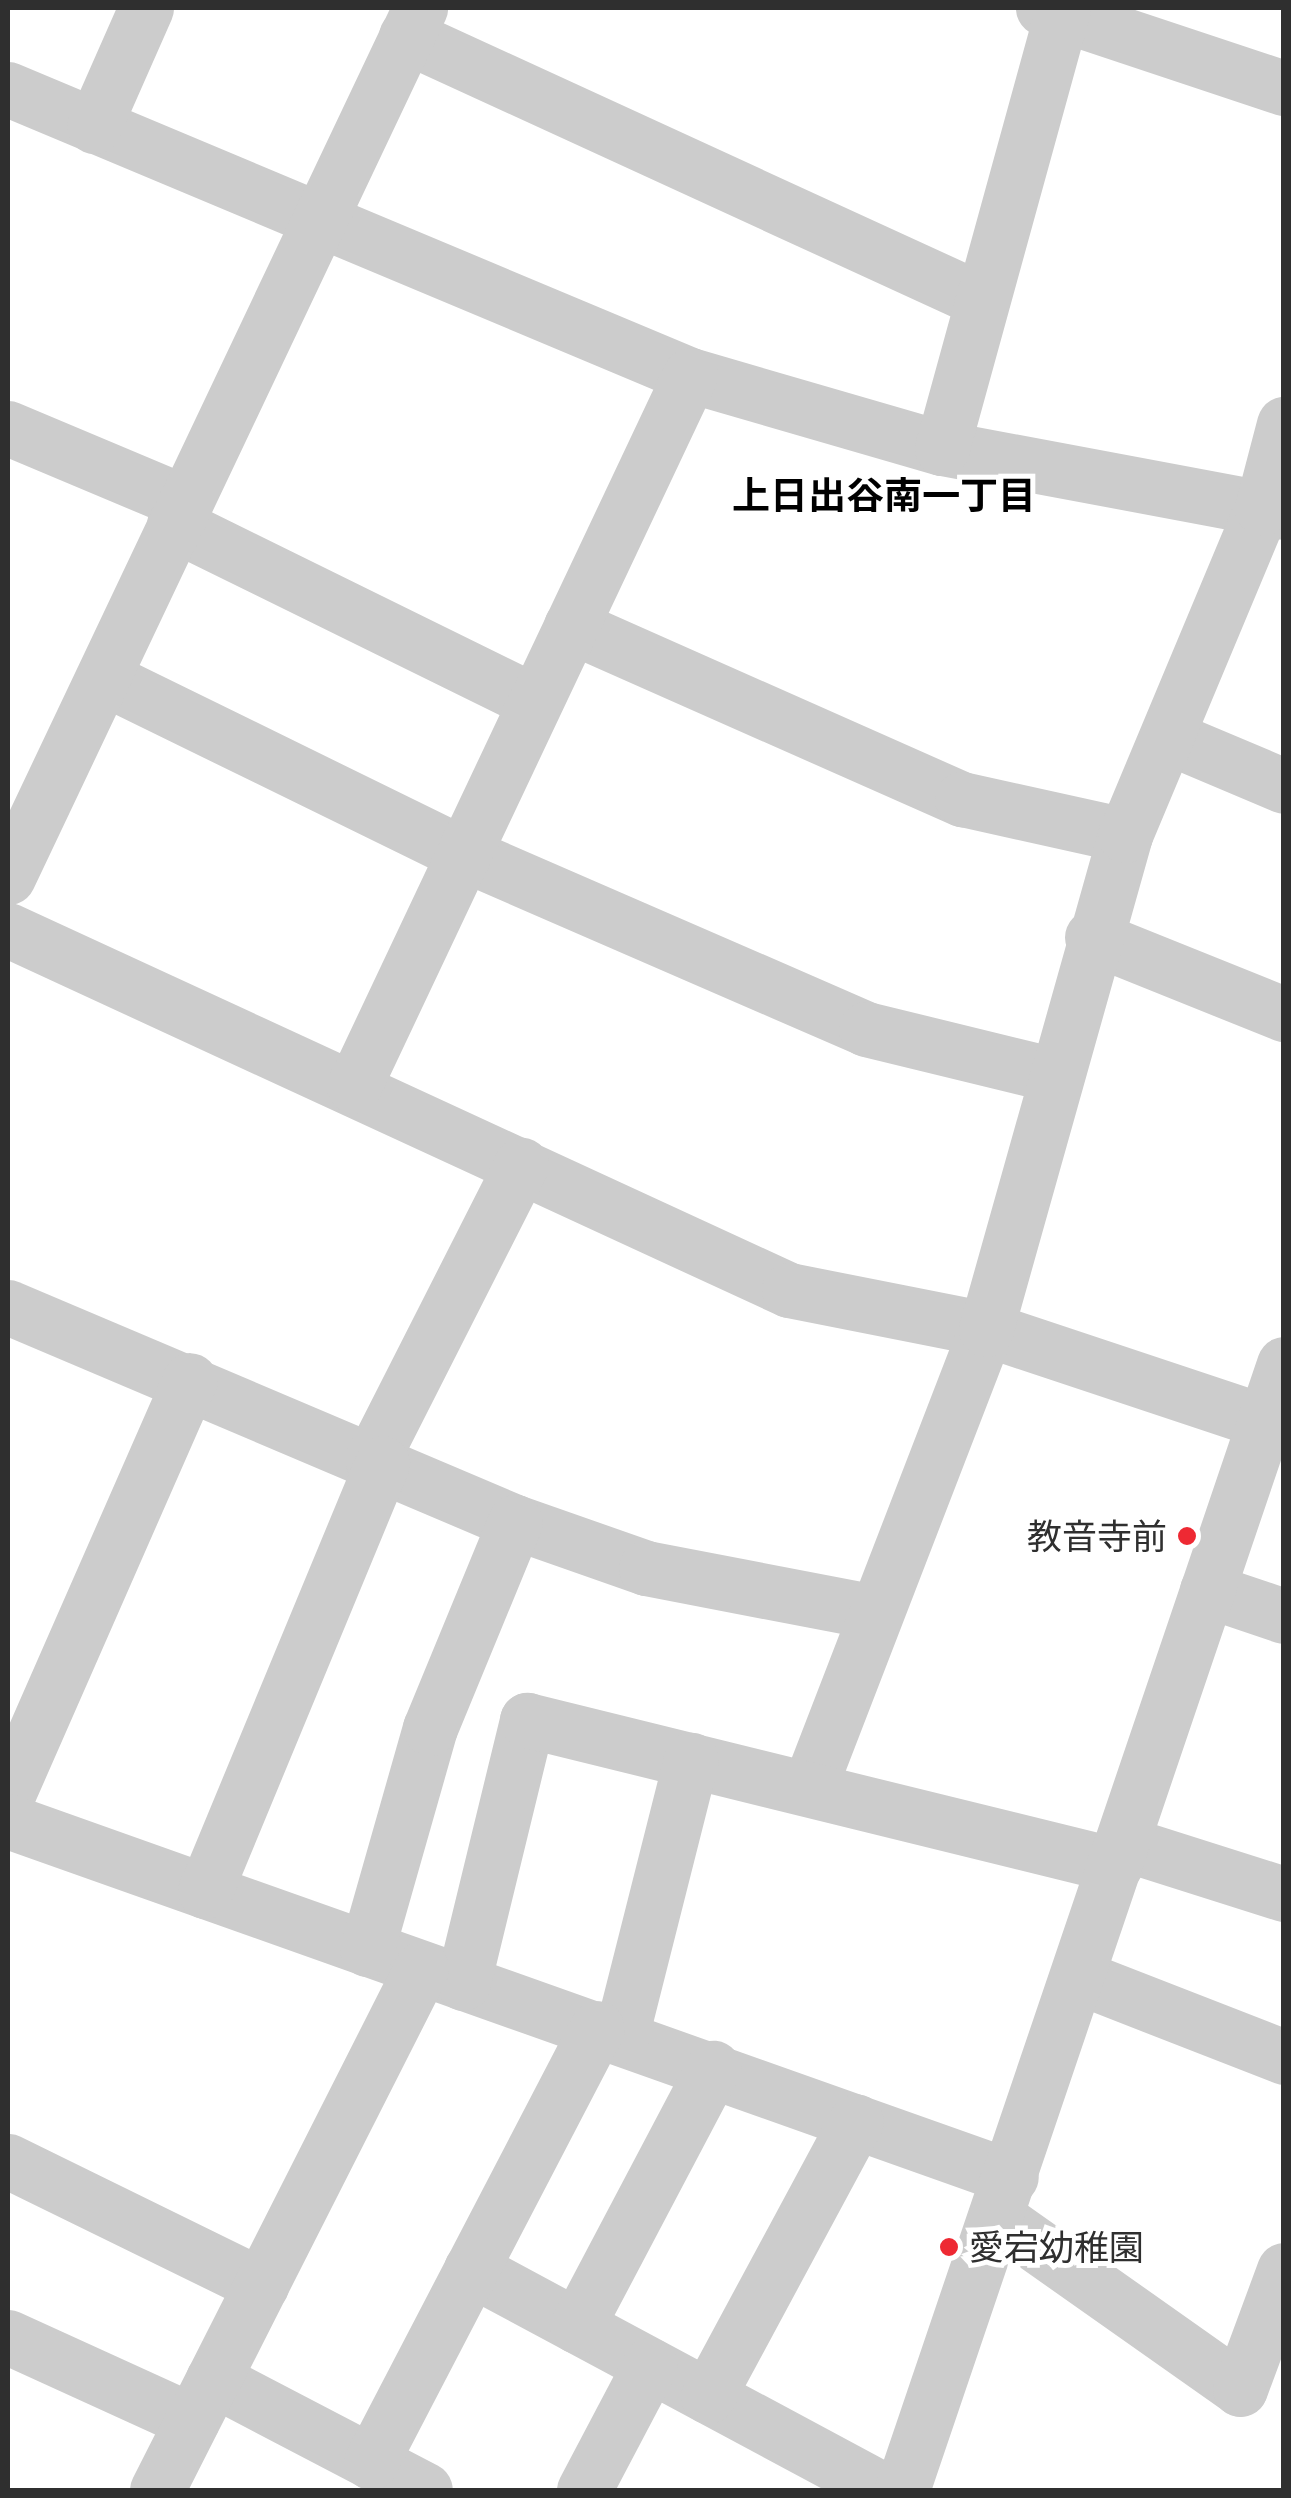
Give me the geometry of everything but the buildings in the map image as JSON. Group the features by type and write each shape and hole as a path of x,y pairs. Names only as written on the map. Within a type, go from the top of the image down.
{"street":[{"path":"94,126 146,8"},
{"path":"942,448 1056,10 1284,88"},
{"path":"8,876 179,513 322,223 413,22 979,299"},
{"path":"8,89 690,376 942,448 1273,510"},
{"path":"354,1086 690,376"},
{"path":"808,1788 986,1329 1092,937 1125,835 1273,510 1284,424"},
{"path":"8,428 179,513 535,702"},
{"path":"571,626 962,799 1125,835"},
{"path":"104,678 464,854 866,1029 1055,1076"},
{"path":"1168,737 1284,786"},
{"path":"8,930 354,1086 789,1290 986,1329 1263,1421"},
{"path":"1092,937 1284,1014"},
{"path":"205,1891 377,1461 521,1165"},
{"path":"14,1327 190,1380 515,1522 646,1568 874,1612"},
{"path":"902,2490 1005,2197 1284,1364"},
{"path":"8,1794 190,1380"},
{"path":"367,1949 430,1728 515,1522"},
{"path":"1207,1590 1284,1616"},
{"path":"157,2490 261,2285 442,1976 526,1720 808,1788 1119,1854 1284,1894"},
{"path":"371,2462 472,2269 609,2032 691,1760"},
{"path":"8,1821 856,2121 1005,2197 1240,2389 1284,2270"},
{"path":"1078,1977 1284,2057"},
{"path":"577,2326 713,2068"},
{"path":"708,2396 856,2121"},
{"path":"8,2161 261,2285"},
{"path":"472,2269 884,2490"},
{"path":"8,2337 203,2400 371,2462 425,2490"},
{"path":"584,2490 650,2365"}],"place":[{"name":"教音寺前","path":"1187,1536"},
{"name":"愛宕幼稚園","path":"949,2247"}],"district":[{"name":"上日出谷南一丁目","path":"884,496"}]}
